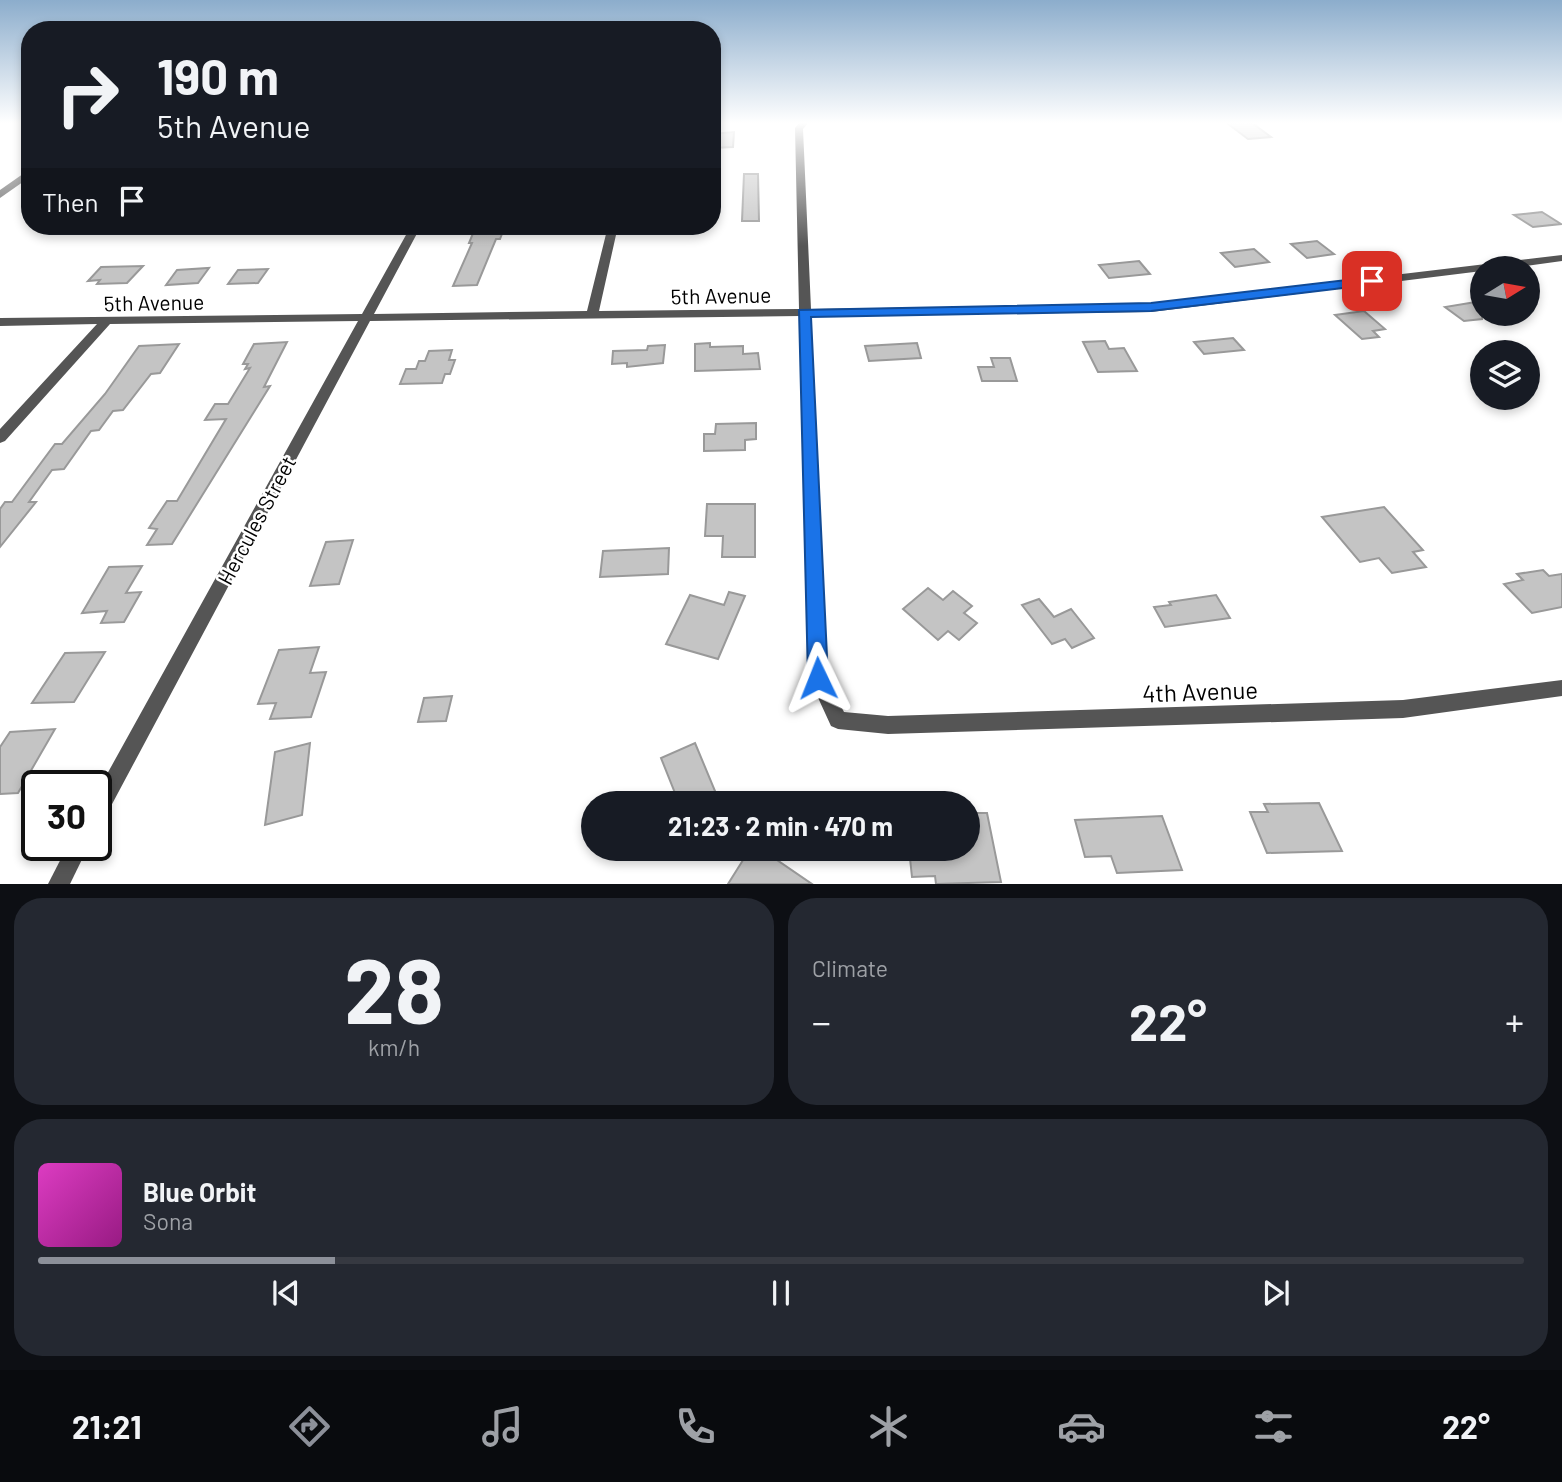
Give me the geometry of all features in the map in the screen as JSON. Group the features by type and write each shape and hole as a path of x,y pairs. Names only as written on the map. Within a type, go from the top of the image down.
{"street":[{"path":"800,164 804,313"},
{"path":"0,195 21,179"},
{"name":"Hercules Street","path":"112,784 411,235"},
{"path":"592,316 610,235"},
{"name":"5th Avenue","path":"1540,261 1562,258"},
{"name":"5th Avenue","path":"0,322 1151,307 1470,270"},
{"name":"4th Avenue","path":"804,313 818,678 838,720 888,724 1403,709 1562,688"},
{"path":"0,438 106,322"},
{"path":"58,884 70,861"}],"building":[{"path":"744,174 758,174 759,221 742,221"},
{"path":"1542,212 1561,224 1533,227 1514,215"},
{"path":"472,235 502,235 500,239 496,239 477,285 453,286 472,243 469,243"},
{"path":"1317,241 1334,254 1307,258 1291,244"},
{"path":"1254,249 1269,262 1235,267 1221,253"},
{"path":"1139,261 1150,274 1109,278 1099,265"},
{"path":"143,266 127,283 97,284 100,280 88,281 101,267"},
{"path":"209,268 198,283 166,285 177,270"},
{"path":"268,269 258,283 228,284 238,270"},
{"path":"1470,303 1470,320 1464,321 1445,307"},
{"path":"1364,311 1385,329 1373,331 1379,337 1362,339 1335,315"},
{"path":"1233,338 1244,350 1204,354 1194,342"},
{"path":"1105,341 1109,349 1124,348 1137,371 1098,372 1083,342"},
{"path":"287,342 264,387 270,386 172,544 147,545 157,529 149,528 167,501 177,501 226,419 205,420 215,404 228,404 250,368 245,369 248,364 243,364 254,344"},
{"path":"710,343 710,347 743,346 743,354 758,353 760,369 695,371 695,344"},
{"path":"917,343 921,358 869,361 865,346"},
{"path":"179,344 160,373 151,374 123,410 113,411 99,430 91,431 64,469 52,470 29,502 36,502 0,547 0,509 5,502 12,502 55,444 62,444 105,394 139,346"},
{"path":"665,345 663,363 627,367 627,363 612,364 613,351 647,350 648,346"},
{"path":"452,350 449,360 455,360 450,374 445,374 442,383 400,384 406,369 416,369 419,361 425,361 429,351"},
{"path":"991,358 1010,358 1017,381 982,381 978,367 994,367"},
{"path":"756,423 756,439 745,440 745,450 704,451 704,434 715,434 716,424"},
{"path":"707,504 755,504 755,557 722,557 723,536 705,536"},
{"path":"1384,507 1423,550 1413,552 1426,567 1392,573 1379,558 1360,562 1322,517"},
{"path":"353,540 339,584 310,586 326,542"},
{"path":"669,548 668,574 600,577 603,551"},
{"path":"142,566 126,593 141,592 124,622 101,623 107,611 82,613 109,567"},
{"path":"1543,570 1549,576 1562,574 1562,607 1532,613 1504,584 1523,580 1517,574"},
{"path":"928,588 943,600 953,591 972,606 964,613 977,623 959,640 948,631 938,640 903,609"},
{"path":"729,592 745,596 718,659 666,644 690,595 724,605"},
{"path":"1216,595 1230,618 1165,627 1154,607 1171,605 1169,602"},
{"path":"1039,599 1054,617 1071,609 1094,638 1072,648 1065,639 1052,644 1022,605"},
{"path":"319,647 310,673 326,672 311,717 270,719 276,703 258,704 279,650"},
{"path":"105,652 74,702 32,703 65,653"},
{"path":"452,696 446,721 418,722 424,698"},
{"path":"55,729 31,770 21,770 21,788 18,793 0,794 0,747 10,732"},
{"path":"310,743 302,815 265,825 275,752"},
{"path":"695,743 715,791 674,791 661,758"},
{"path":"1319,803 1342,851 1267,853 1250,812 1268,812 1264,804"},
{"path":"980,813 987,813 1001,882 936,884 935,876 912,877 910,861 980,861"},
{"path":"1162,816 1182,870 1117,873 1111,856 1085,857 1075,820"},
{"path":"742,861 778,861 812,884 728,884"}],"route":[{"path":"818,678 804,313 1151,307 1372,281"}]}
